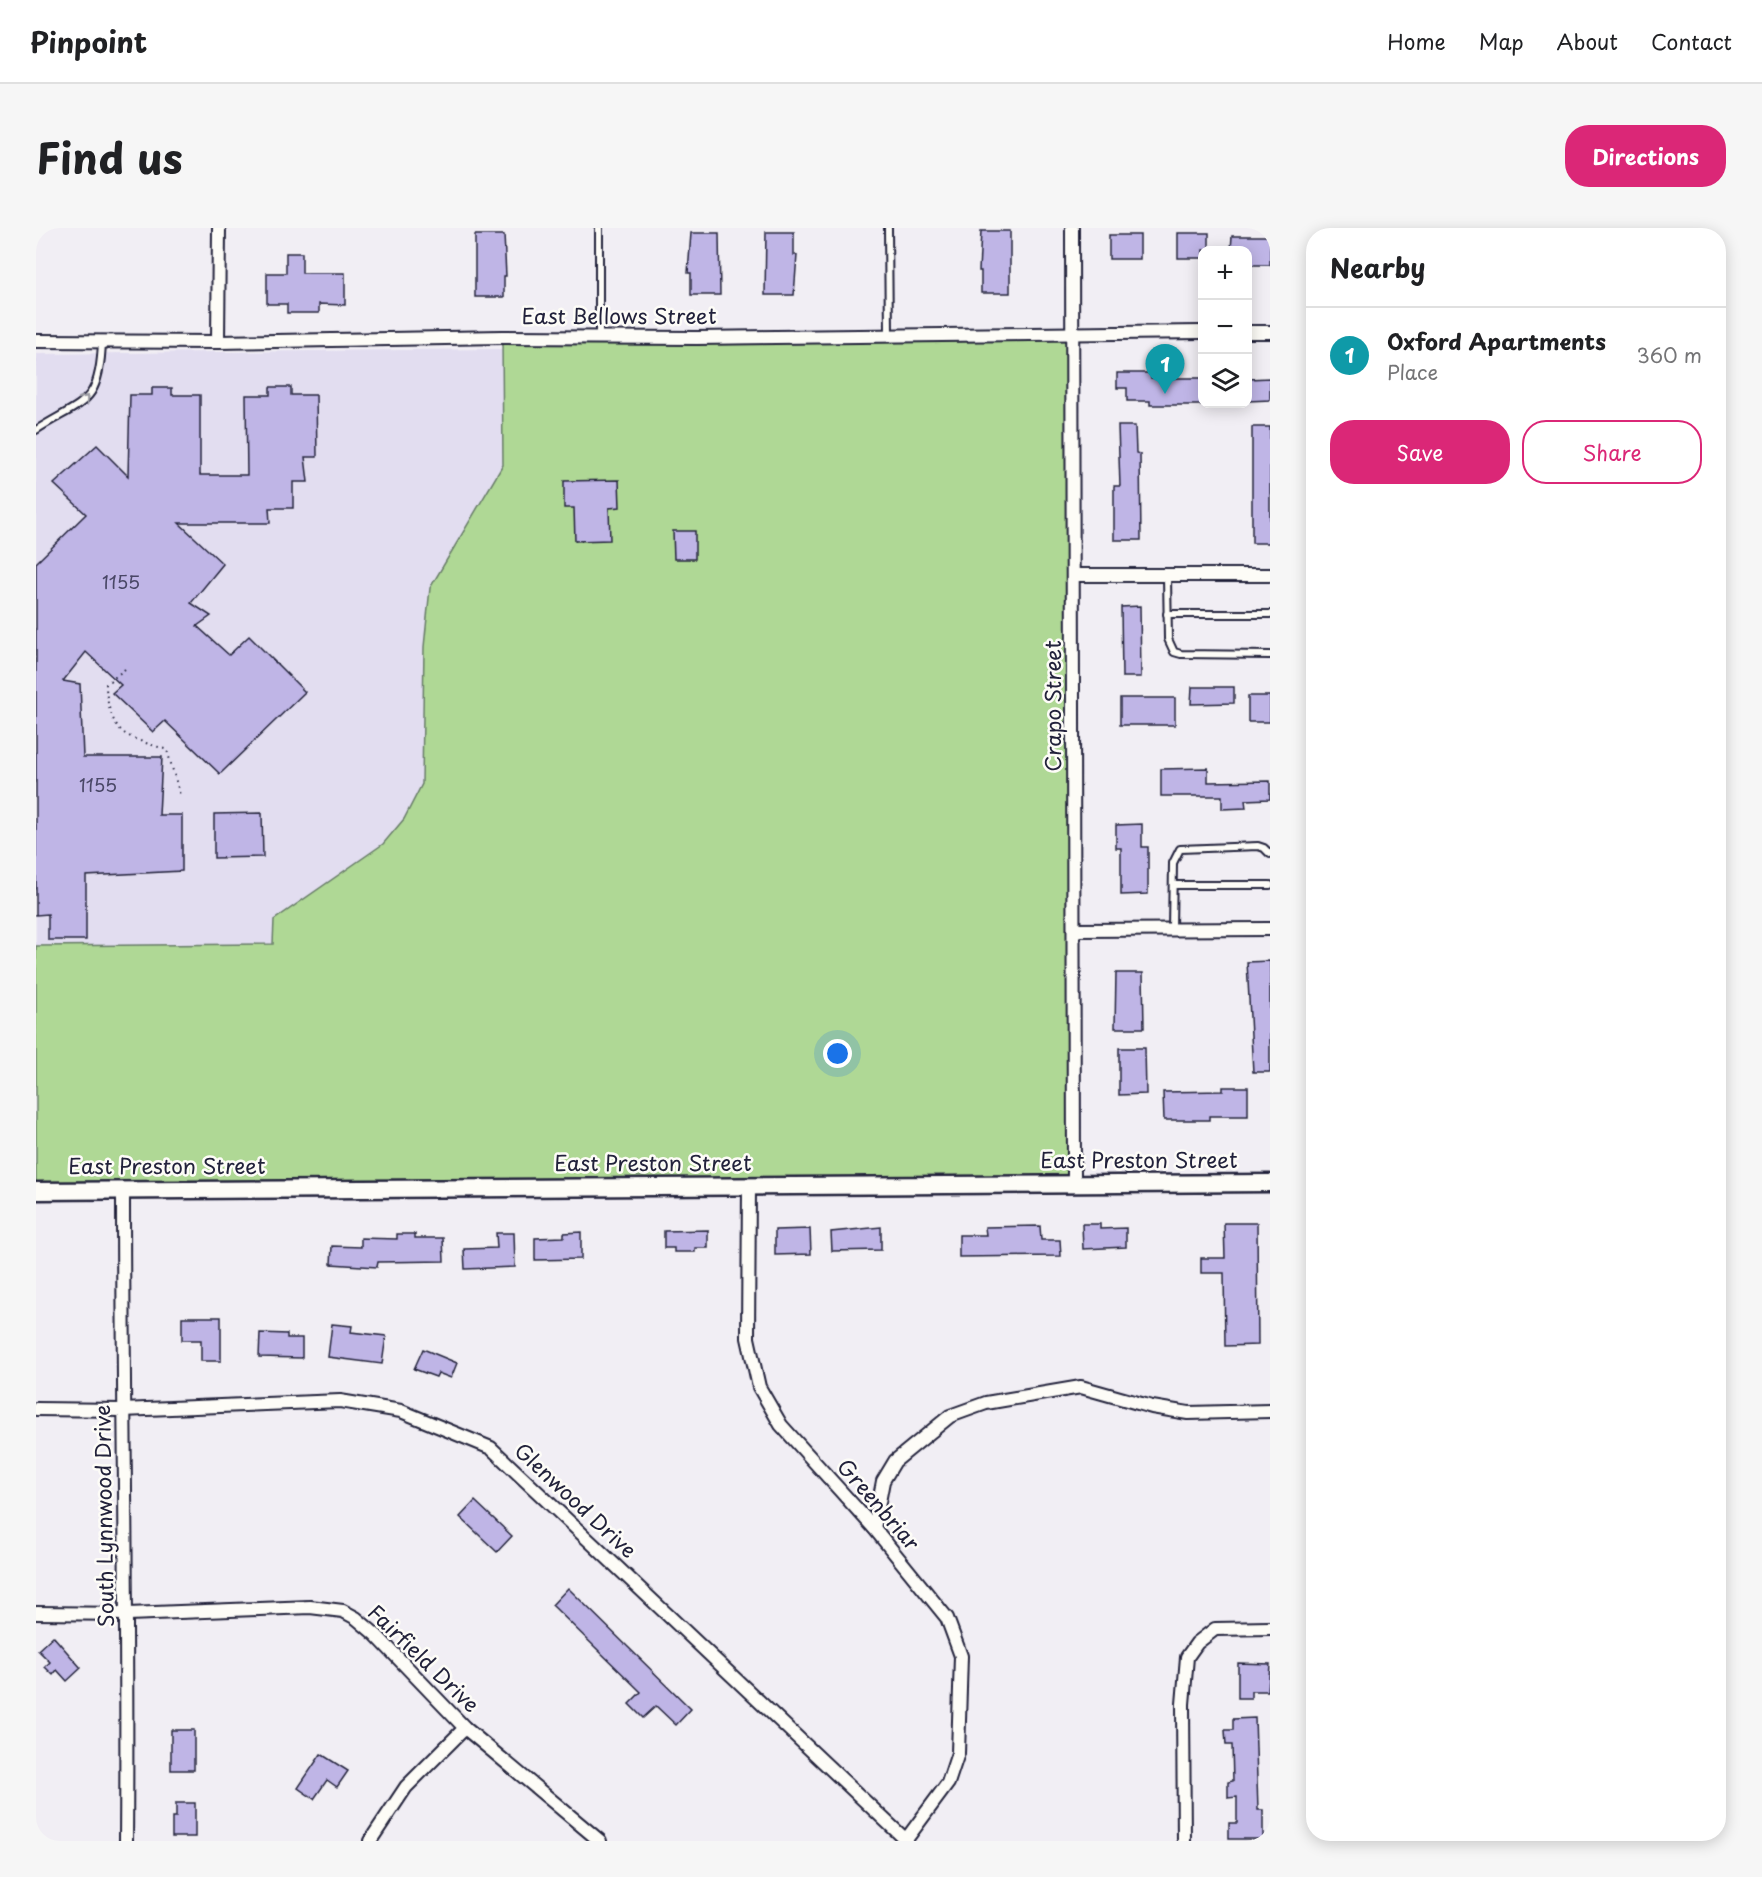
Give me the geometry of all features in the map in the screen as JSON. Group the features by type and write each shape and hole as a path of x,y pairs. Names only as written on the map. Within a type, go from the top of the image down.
{"street":[{"path":"218,342 219,228"},
{"name":"Crapo Street","path":"1072,228 1074,1184"},
{"name":"East Bellows Street","path":"36,341 218,342 1198,332"},
{"path":"1252,332 1270,332"},
{"path":"1073,575 1270,574"},
{"path":"1074,930 1270,928"},
{"name":"East Preston Street","path":"36,1191 1270,1183"},
{"name":"Greenbriar","path":"749,1186 748,1338 759,1387 781,1425 874,1528 947,1618 961,1656 958,1753 948,1783 906,1840"},
{"name":"South Lynnwood Drive","path":"123,1190 122,1410 128,1614 126,1841"},
{"path":"874,1528 883,1481 895,1461 951,1416 986,1403 1081,1387 1152,1407 1188,1413 1270,1411"},
{"name":"Glenwood Drive","path":"36,1409 122,1410 340,1401 401,1411 491,1448 906,1840"},
{"name":"Fairfield Drive","path":"36,1613 128,1614 310,1607 343,1611 356,1618 376,1635 465,1728 600,1841"},
{"path":"1184,1841 1183,1704 1187,1657 1197,1643 1215,1629 1270,1628"},
{"path":"370,1841 406,1787 465,1728"}],"lane":[{"path":"599,228 599,337"},
{"path":"888,228 889,334"},
{"path":"36,430 65,415 86,399 99,375 102,341"},
{"path":"1167,576 1168,639 1174,652 1270,655"},
{"path":"1167,614 1270,614"},
{"path":"1172,929 1173,863 1180,849 1258,846 1270,854"},
{"path":"1173,885 1270,885"}],"path":[{"path":"125,669 106,684 106,699 112,716 123,732 167,750 180,795"}],"shaded area":[{"path":"1058,343 36,1166 36,354"}],"green space":[{"path":"1073,332 1074,1184 36,1191 36,946 273,944 274,920 383,844 404,819 422,784 424,647 430,588 503,465 502,337"}],"building":[{"path":"981,231 1010,231 1010,293 981,293 981,271 979,271"},
{"path":"766,232 794,232 794,255 797,255 794,295 765,295"},
{"path":"691,233 719,233 720,295 691,295 691,273 688,273"},
{"path":"1178,233 1209,233 1209,246 1198,246 1198,258 1178,258"},
{"path":"475,235 504,235 506,276 504,276 504,297 475,297"},
{"path":"1109,235 1140,235 1140,259 1109,259"},
{"path":"1232,236 1270,236 1270,265 1252,265 1252,246 1231,246"},
{"path":"286,253 302,253 302,273 345,273 345,305 319,304 319,313 287,313 287,304 267,304 267,273 286,273"},
{"path":"1117,373 1151,373 1151,378 1198,378 1198,405 1150,405 1150,401 1127,401 1127,388 1117,388"},
{"path":"1270,378 1270,400 1252,401 1252,379"},
{"path":"270,387 291,387 291,395 316,395 317,457 305,457 308,482 293,482 293,508 269,508 270,523 179,523 223,564 191,603 211,616 197,626 229,655 249,636 305,692 220,774 165,721 153,732 112,693 121,685 86,652 63,681 80,684 83,757 162,757 159,815 182,815 182,871 86,876 86,940 48,940 48,914 36,915 36,563 86,514 54,484 97,445 128,476 130,395 152,395 152,388 172,388 172,395 200,395 200,475 247,475 246,395 270,395"},
{"path":"1118,426 1135,426 1136,453 1140,454 1141,540 1114,540 1114,486 1120,486"},
{"path":"1252,427 1270,427 1270,543 1252,543"},
{"path":"619,480 620,507 609,508 610,540 575,541 574,508 564,508 564,481"},
{"path":"673,531 695,531 695,559 674,559"},
{"path":"1140,606 1141,677 1122,677 1121,607"},
{"path":"1192,687 1234,687 1234,703 1191,704"},
{"path":"1248,696 1270,696 1270,722 1248,722"},
{"path":"1120,698 1175,698 1175,725 1120,725"},
{"path":"1208,768 1208,782 1270,781 1270,799 1245,800 1246,808 1222,809 1222,796 1161,796 1161,769"},
{"path":"262,813 263,857 214,858 214,814"},
{"path":"1142,824 1142,847 1148,847 1148,894 1121,895 1121,848 1116,848 1116,825"},
{"path":"1270,961 1270,1072 1253,1072 1247,962"},
{"path":"1116,973 1143,973 1144,1028 1115,1028"},
{"path":"1119,1048 1145,1048 1146,1094 1119,1095"},
{"path":"1223,1087 1248,1087 1248,1116 1209,1116 1209,1120 1164,1120 1163,1092 1223,1091"},
{"path":"1224,1223 1257,1223 1258,1345 1225,1346 1224,1273 1201,1273 1201,1258 1225,1258"},
{"path":"1082,1224 1100,1224 1100,1229 1126,1228 1126,1247 1083,1249"},
{"path":"1040,1226 1041,1240 1060,1240 1061,1256 959,1257 959,1235 986,1235 985,1227"},
{"path":"881,1227 881,1250 832,1251 831,1232"},
{"path":"810,1229 811,1254 775,1255 775,1230"},
{"path":"708,1230 708,1248 695,1248 695,1252 674,1252 674,1248 664,1248 664,1231"},
{"path":"581,1232 581,1259 535,1260 535,1238 564,1237 564,1233"},
{"path":"496,1233 514,1233 515,1267 465,1269 464,1249 497,1248"},
{"path":"397,1234 415,1234 415,1238 443,1238 444,1261 378,1262 377,1267 331,1264 332,1246 361,1247 361,1238 397,1239"},
{"path":"182,1317 221,1317 221,1361 201,1361 201,1340 182,1340"},
{"path":"332,1324 352,1326 351,1332 386,1336 382,1364 328,1357"},
{"path":"260,1333 287,1334 287,1338 302,1338 302,1358 259,1357"},
{"path":"423,1349 457,1363 451,1378 438,1373 436,1377 414,1369"},
{"path":"475,1501 512,1536 497,1552 460,1517"},
{"path":"568,1588 691,1709 676,1725 656,1706 643,1718 629,1704 641,1692 552,1605"},
{"path":"53,1636 81,1668 67,1681 57,1670 53,1675 45,1667 50,1662 38,1650"},
{"path":"1238,1663 1270,1664 1268,1691 1251,1691 1251,1698 1238,1698"},
{"path":"1255,1718 1258,1810 1263,1810 1263,1839 1229,1839 1229,1823 1237,1823 1237,1797 1228,1798 1228,1782 1233,1781 1232,1745 1226,1745 1225,1730 1233,1730 1233,1719"},
{"path":"171,1730 194,1730 194,1770 171,1770"},
{"path":"321,1754 348,1771 337,1787 327,1780 314,1799 298,1788"},
{"path":"176,1803 195,1803 195,1837 172,1837 172,1817 176,1817"}],"place":[{"name":"Oxford Apartments","path":"1165,394"}]}
